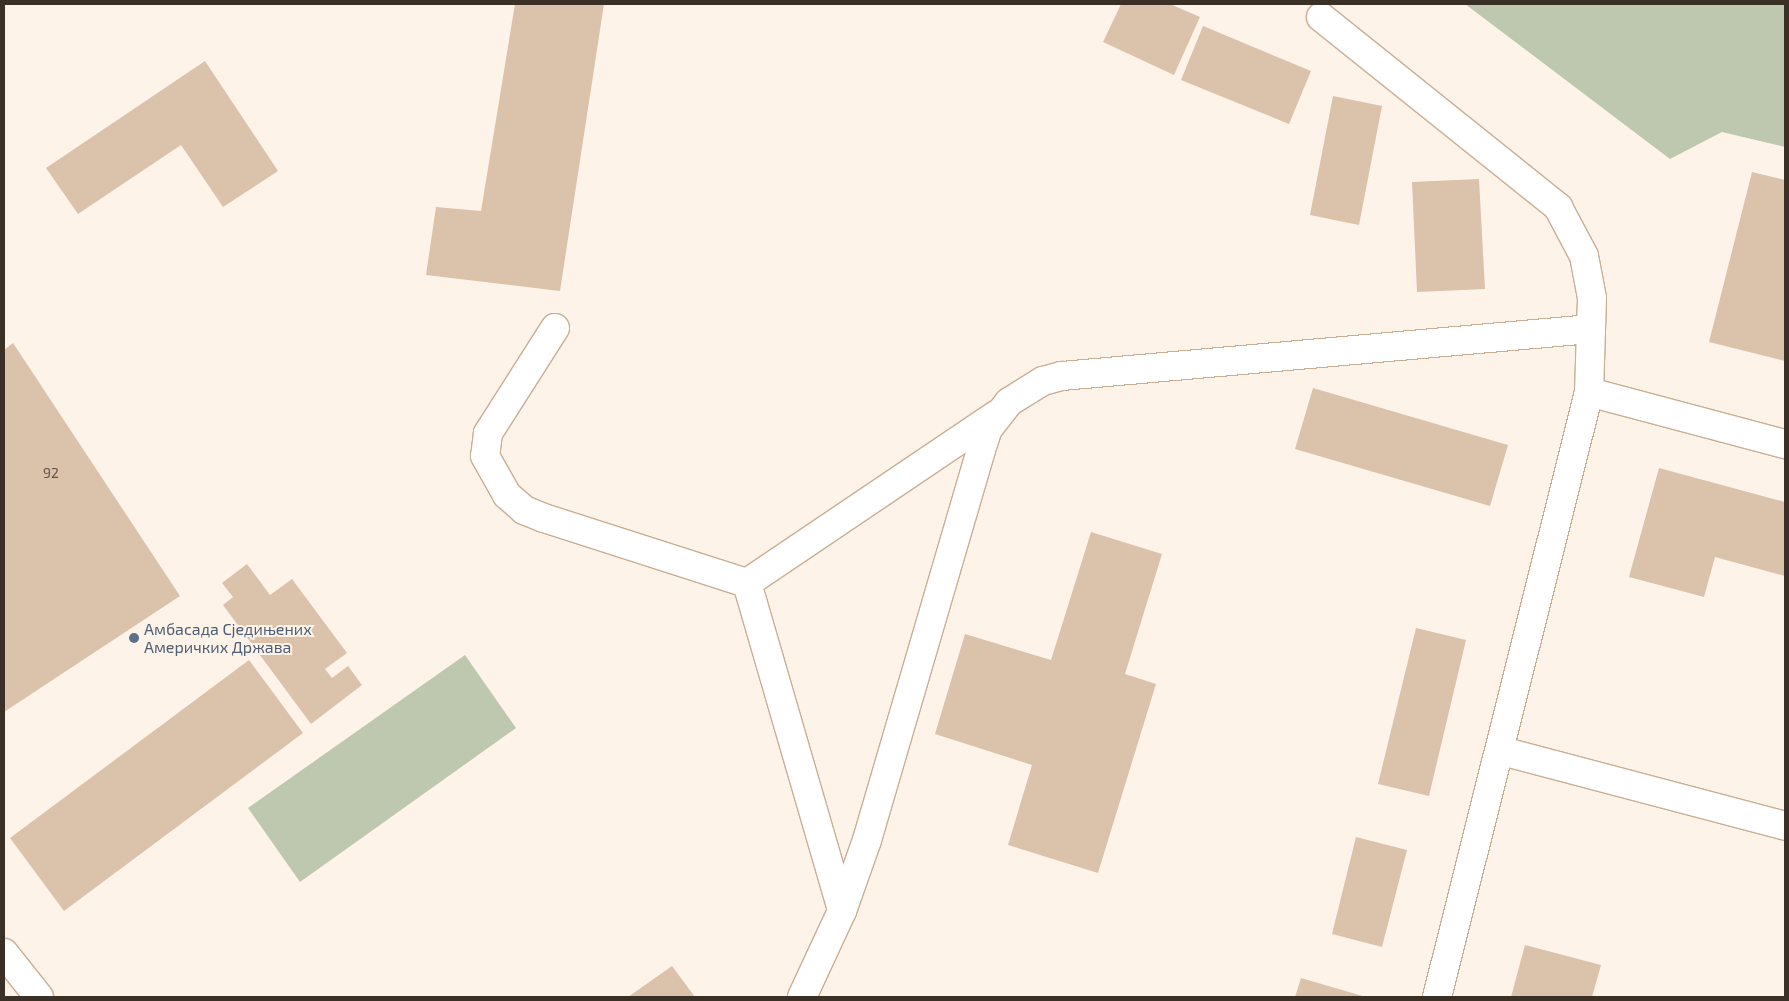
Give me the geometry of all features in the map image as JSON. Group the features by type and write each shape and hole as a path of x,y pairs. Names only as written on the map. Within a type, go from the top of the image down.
{"lane":[{"path":"1321,17 1558,207 1584,256 1592,298 1589,392 1502,751 1437,997"},
{"path":"555,328 488,433 485,456 507,495 524,510 544,518 747,583"},
{"path":"747,583 998,414 1026,389 1062,376 1591,329"},
{"path":"1589,392 1785,444"},
{"path":"802,997 842,911 892,762 981,450 998,414"},
{"path":"747,583 842,911"},
{"path":"1502,751 1785,826"},
{"path":"4,953 39,997"}],"green space":[{"path":"1465,4 1785,4 1785,147 1722,132 1670,159"},
{"path":"465,655 516,728 300,882 248,808"}],"building":[{"path":"515,4 604,4 560,291 426,275 436,207 481,211"},
{"path":"1121,4 1170,4 1200,17 1174,75 1103,42"},
{"path":"1203,26 1311,71 1289,124 1181,80"},
{"path":"205,61 278,171 223,207 181,145 78,214 46,168"},
{"path":"1333,96 1382,106 1359,225 1310,215"},
{"path":"1752,172 1785,180 1785,361 1709,342"},
{"path":"1479,179 1485,289 1417,292 1412,182"},
{"path":"13,343 180,596 4,712 4,350"},
{"path":"1313,388 1508,445 1490,506 1295,449"},
{"path":"1659,468 1785,502 1785,576 1715,557 1704,597 1629,577"},
{"path":"1091,532 1162,554 1125,674 1156,684 1098,873 1008,845 1032,765 935,734 965,634 1051,660"},
{"path":"247,564 270,595 292,579 347,653 325,669 332,678 348,666 362,685 311,724 223,605 233,597 222,583"},
{"path":"1416,628 1466,640 1429,796 1378,784"},
{"path":"249,660 303,733 64,911 10,838"},
{"path":"1356,837 1407,850 1382,947 1332,934"},
{"path":"1525,945 1601,965 1592,997 1511,997"},
{"path":"672,966 695,997 628,997"},
{"path":"1301,978 1366,997 1295,997"}],"place":[{"name":"Амбасада Сједињених Америчких Држава","path":"134,638"}]}
